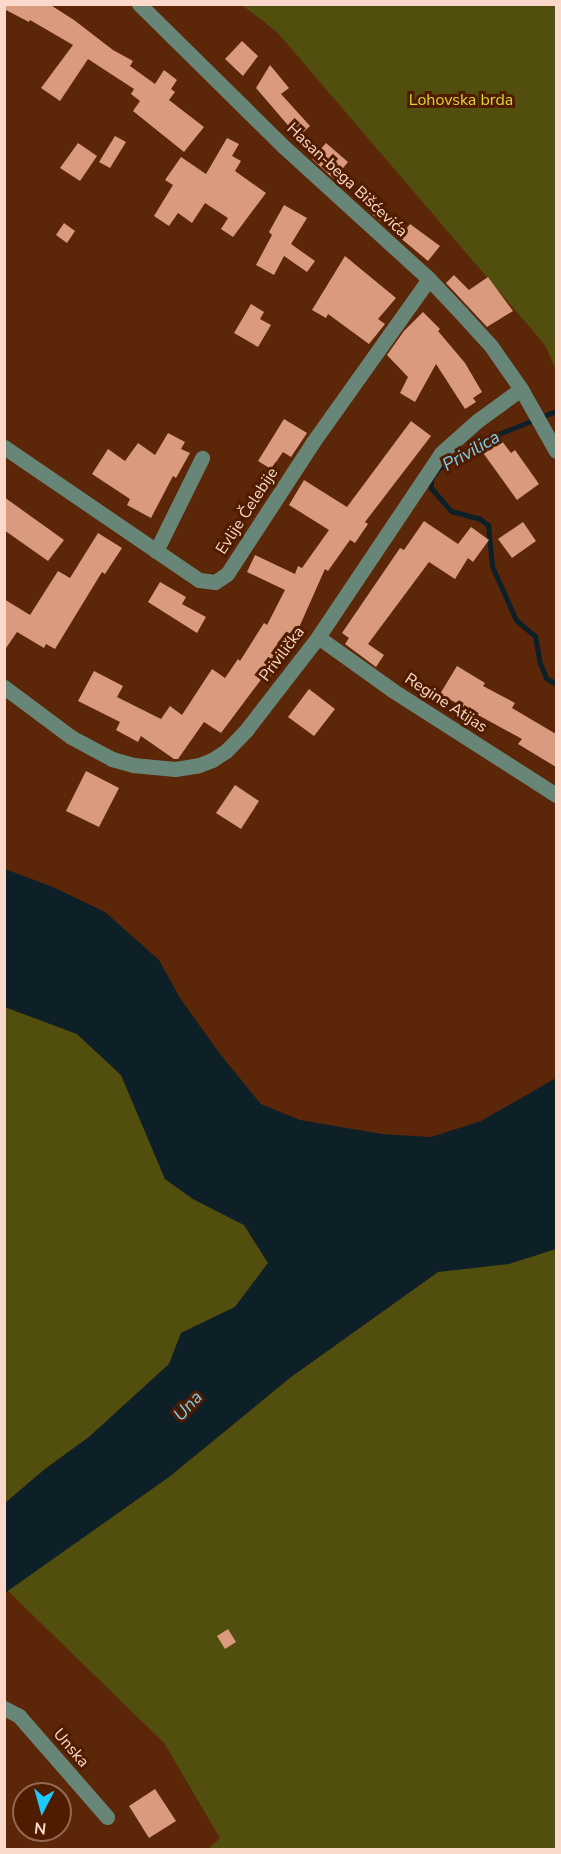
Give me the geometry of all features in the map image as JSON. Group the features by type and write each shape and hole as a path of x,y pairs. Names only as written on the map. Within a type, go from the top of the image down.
{"street":[{"name":"Hasan-bega Bišćevića","path":"140,4 284,147 429,279 491,346 522,389 556,451"},
{"name":"Evlije Čelebije","path":"4,447 199,579 215,582 227,574 313,442 429,279"},
{"name":"Privilička","path":"4,687 71,737 112,759 154,768 199,765 226,751 247,729 318,637 441,453 477,421 522,389"},
{"path":"156,551 202,458"},
{"name":"Regine Atijas","path":"318,637 392,690 556,795"},
{"name":"Unska","path":"4,1708 19,1716 107,1817"}],"green space":[{"name":"Lohovska brda","path":"242,5 556,5 556,370 545,345 277,32"},
{"path":"4,1007 77,1034 121,1075 165,1179 193,1199 244,1225 268,1263 235,1307 181,1333 169,1364 89,1437 45,1469 5,1503"},
{"path":"556,1245 556,1849 208,1849 220,1838 164,1743 7,1590 169,1477 291,1377 438,1272"}],"water":[{"name":"Una","path":"5,869 53,887 105,912 159,960 180,998 220,1054 261,1104 300,1120 382,1134 431,1137 481,1121 556,1078 556,1249 509,1264 438,1272 291,1377 169,1477 5,1593 5,1503 45,1469 89,1437 169,1364 181,1333 235,1307 268,1263 244,1225 193,1199 165,1179 121,1075 77,1034 5,1007"}],"building":[{"path":"4,4 49,4 113,50 133,61 130,66 155,84 164,70 177,80 171,89 175,92 169,100 204,127 184,152 133,111 140,101 131,94 134,89 88,59 60,101 41,88 73,45 30,20 29,22 4,9"},
{"path":"242,41 258,56 243,76 225,59"},
{"path":"270,65 289,88 281,94 310,126 298,137 256,88"},
{"path":"115,136 126,142 110,168 99,162"},
{"path":"227,138 239,144 232,156 241,161 235,171 266,193 233,237 221,229 228,218 205,203 192,223 178,213 169,226 154,216 173,185 165,180 181,157 206,174"},
{"path":"78,143 97,156 80,181 60,168"},
{"path":"326,143 348,162 334,179 312,159"},
{"path":"284,205 307,218 291,244 315,261 307,272 284,256 274,275 256,265 272,235 269,232"},
{"path":"381,206 407,228 410,224 440,246 428,261 373,215"},
{"path":"64,223 75,231 67,243 56,235"},
{"path":"345,256 396,298 378,319 385,324 369,344 328,314 326,318 312,310"},
{"path":"454,275 469,290 488,277 513,311 487,327 446,283"},
{"path":"251,304 264,312 260,319 271,325 258,347 234,333"},
{"path":"423,312 440,329 438,331 465,363 482,392 473,398 476,402 465,409 436,364 415,402 400,393 408,377 387,355 404,331"},
{"path":"284,419 307,433 291,457 283,452 271,469 258,461"},
{"path":"411,421 431,436 365,522 368,524 355,543 350,540 328,571 325,569 293,641 271,676 266,673 221,733 204,722 178,759 174,759 141,736 138,742 116,730 120,722 78,701 94,671 123,686 117,697 161,719 170,706 182,715 212,669 225,678 238,659 240,661 264,623 267,625 285,590 247,572 255,555 295,574 298,566 302,568 329,530 289,505 304,480 347,507"},
{"path":"168,433 185,442 181,449 190,453 176,478 173,476 151,518 127,505 130,499 92,474 108,449 125,461 138,443 155,455"},
{"path":"499,437 511,453 515,450 539,484 517,500 481,450"},
{"path":"4,497 64,540 48,561 4,530"},
{"path":"424,521 458,544 471,527 489,540 473,562 468,558 455,579 429,562 368,644 384,655 376,667 345,644 349,638 342,633 400,548 404,550"},
{"path":"523,522 536,541 512,558 498,539"},
{"path":"98,533 122,548 105,574 102,572 55,649 46,644 44,648 17,632 4,651 4,599 30,615 58,571 70,578"},
{"path":"160,582 186,597 182,604 206,617 197,633 148,602"},
{"path":"457,666 485,683 483,686 515,703 512,708 556,734 556,767 518,744 522,739 440,694"},
{"path":"309,689 335,709 314,736 288,717"},
{"path":"86,771 119,788 99,827 66,811"},
{"path":"235,785 259,801 241,829 216,813"},
{"path":"228,1629 236,1642 225,1649 217,1636"},
{"path":"155,1789 176,1821 149,1838 129,1806"}],"waterway":[{"name":"Privilica","path":"556,411 496,435 438,469 431,479 431,488 451,511 480,519 488,525 492,566 516,620 535,636 540,663 546,678 556,684"}]}
